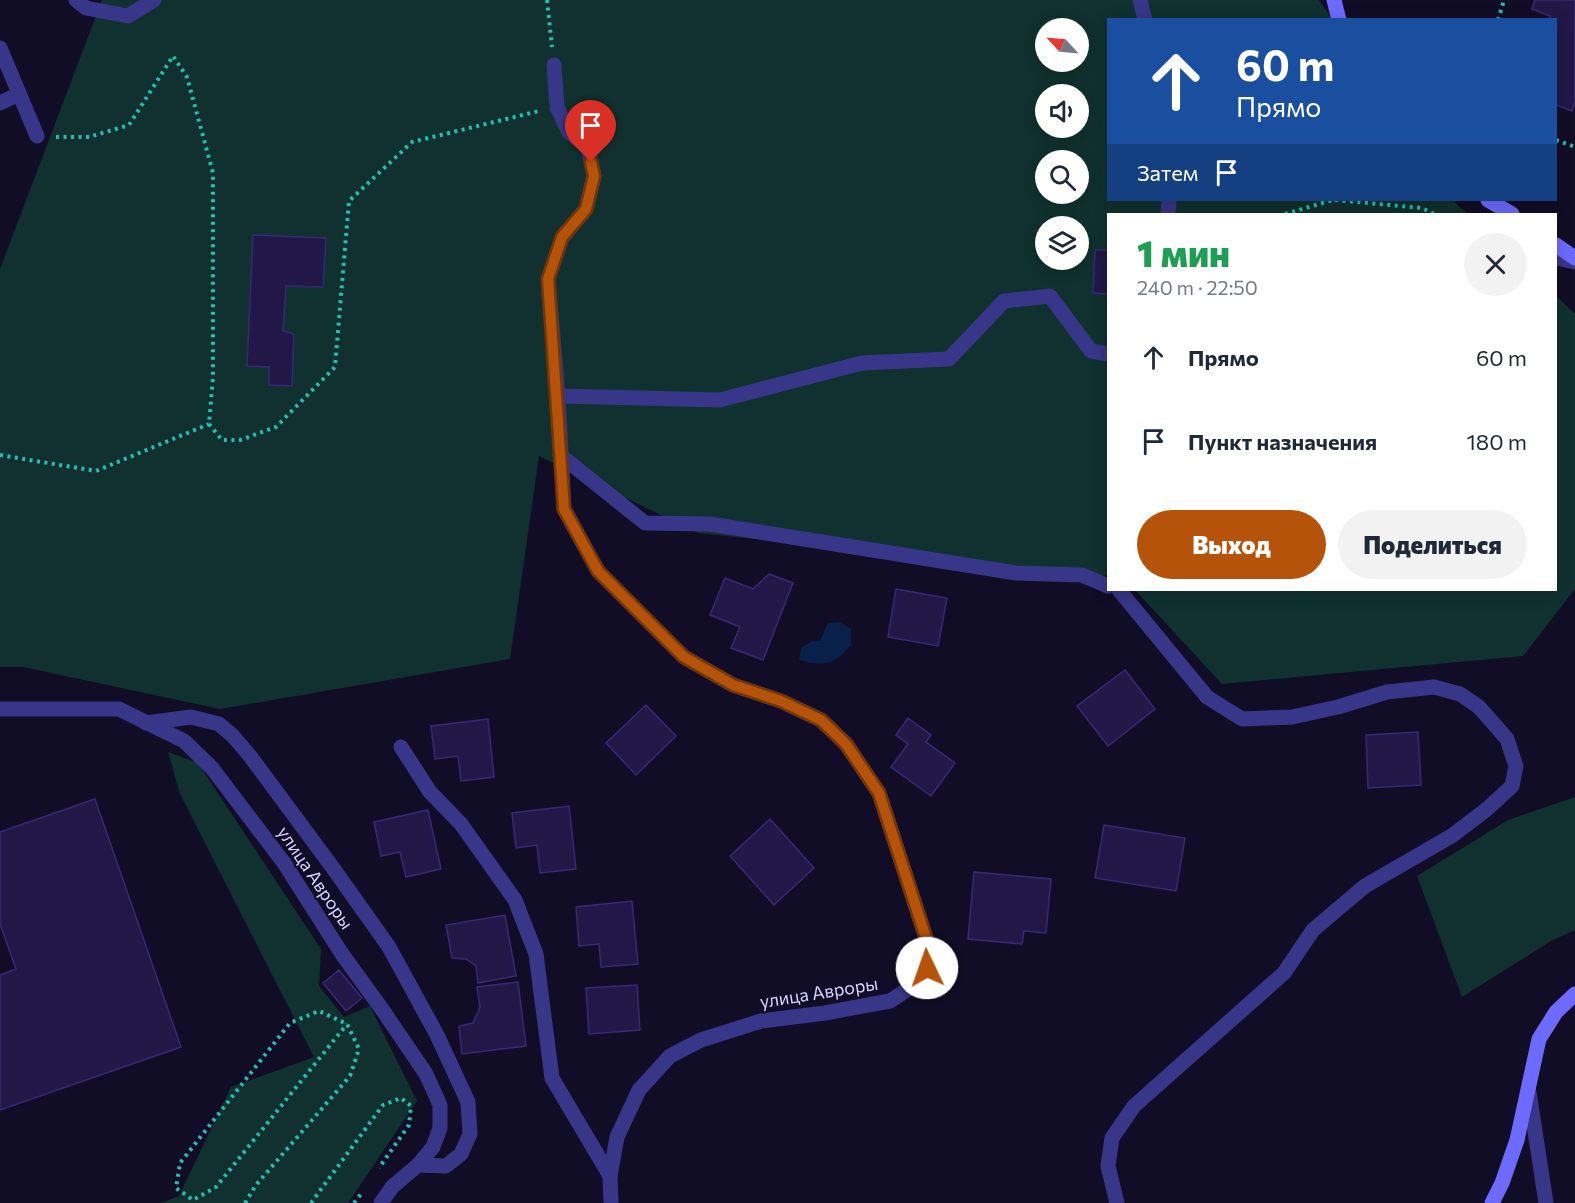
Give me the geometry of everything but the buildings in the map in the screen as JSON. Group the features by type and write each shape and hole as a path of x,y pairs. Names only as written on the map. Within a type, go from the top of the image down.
{"main road":[{"path":"1334,0 1338,18"},
{"path":"1490,201 1510,213"},
{"path":"1557,246 1575,260"},
{"path":"1492,1203 1502,1183 1517,1140 1539,1039 1556,1012 1575,994"}],"street":[{"path":"76,0 86,8 128,16 154,0"},
{"path":"1140,0 1144,18"},
{"path":"0,48 37,136"},
{"path":"554,65 557,107"},
{"path":"0,103 20,94"},
{"name":"улица Авроры","path":"557,107 569,132 588,147 594,176 586,209 562,237 548,279 558,396 564,509 598,571 684,657 733,685 781,701 821,720 846,744 879,793 926,938 927,968 919,982 890,1001 825,1013 761,1021 701,1040 670,1056 639,1090 617,1137 610,1176 611,1203"},
{"path":"1557,258 1575,260"},
{"path":"558,396 720,400 862,363 949,359 1004,301 1050,296 1091,351 1107,354"},
{"path":"560,455 645,523 710,524 1016,573 1082,575 1107,585"},
{"path":"1117,1203 1108,1166 1112,1138 1134,1106 1284,973 1314,930 1365,886 1453,835 1487,809 1512,786 1516,766 1507,740 1479,707 1460,694 1434,687 1387,692 1338,707 1292,717 1242,719 1207,697 1120,591"},
{"name":"улица Авроры","path":"0,709 119,709 184,741 212,768 284,864 342,954 426,1074 440,1105 440,1128 433,1147 418,1166 392,1187 381,1203"},
{"path":"146,723 191,717 219,724 232,736 306,831 389,946 437,1035 468,1102 470,1134 461,1154 446,1166 418,1166"},
{"path":"401,747 430,792 461,824 515,900 536,954 552,1078 610,1176"},
{"path":"1529,1092 1546,1203"}],"path":[{"path":"547,0 554,65"},
{"path":"1499,18 1504,0"},
{"path":"37,136 89,137 129,124 173,57 187,77 213,173 213,377 209,424 222,440 240,440 276,427 335,367 349,201 412,142 557,107"},
{"path":"1557,140 1575,147"},
{"path":"1288,213 1330,201"},
{"path":"1345,201 1422,208 1432,213"},
{"path":"0,455 96,471 209,424"},
{"path":"245,1203 256,1185 350,1076 359,1049 347,1024 319,1011 290,1023 180,1162 176,1188 193,1200 216,1187 347,1024"},
{"path":"311,1203 383,1105 401,1098 411,1106 409,1125 375,1174"},
{"path":"354,1203 361,1193"}],"green space":[{"path":"102,0 1319,0 1331,18 1107,18 1107,201 1453,201 1467,213 1107,213 1107,576 698,533 539,456 510,659 220,709 23,667 0,667 0,269"},
{"path":"1557,297 1575,314 1575,589 1523,656 1222,684 1136,591 1557,591"},
{"path":"168,752 198,763 321,949 319,986 344,1017 370,1006 417,1101 348,1203 161,1203 179,1196 231,1087 314,1057 180,794"},
{"path":"1575,797 1575,930 1551,941 1462,997 1417,876 1508,820"}],"water":[{"path":"840,622 851,629 851,645 845,652 823,664 799,660 801,648 812,641 820,641 828,623"}],"route":[{"path":"591,162 594,176 586,209 562,237 548,279 558,396 564,509 598,571 684,657 733,685 781,701 821,720 846,744 879,793 926,938 927,968"}]}
